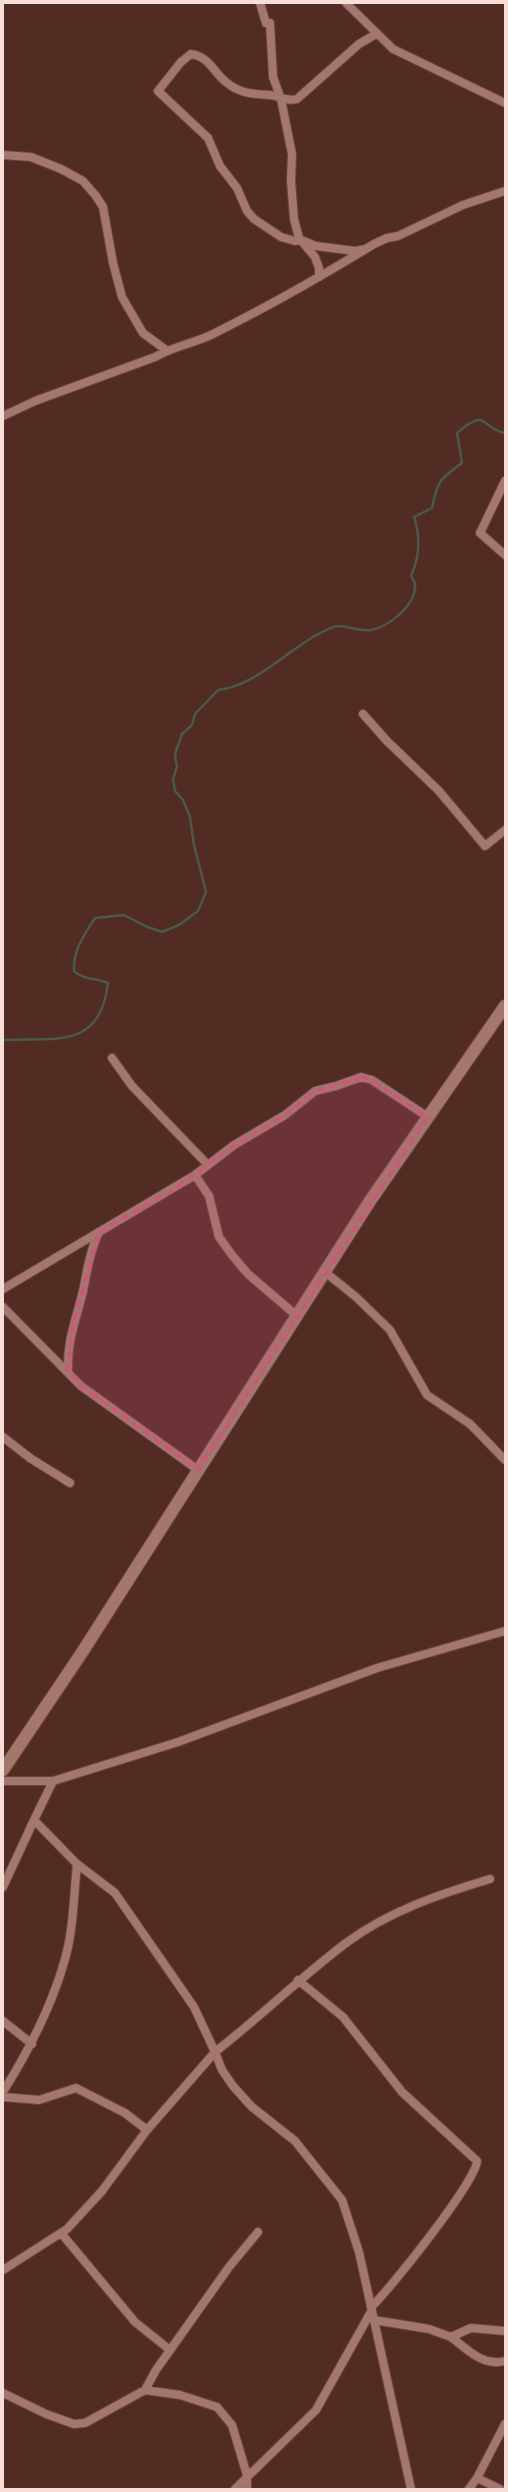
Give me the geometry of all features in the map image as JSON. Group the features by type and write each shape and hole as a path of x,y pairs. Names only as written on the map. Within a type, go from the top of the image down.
{"main road":[{"path":"3,1770 83,1651 324,1272 428,1117 505,1006"}],"street":[{"path":"260,3 266,22 270,23 273,77 281,99 292,154 291,181 294,219 301,240 315,257 319,268 320,278"},
{"path":"346,3 393,49 505,103"},
{"path":"366,249 355,251 341,250 316,246 301,240 295,241 281,237 254,219 247,211 237,188 220,166 208,138 158,91 184,58 191,54 209,61 226,82 247,94 272,95 289,101 297,99 359,44 376,34"},
{"path":"3,155 31,157 61,169 83,181 96,196 103,207 113,263 122,297 143,333 166,350"},
{"path":"3,416 36,401 155,357 166,350 212,335 320,278 366,249 463,205 505,191"},
{"path":"505,481 480,533 505,555"},
{"path":"363,714 386,741 439,791 485,846 505,830"},
{"path":"112,1058 132,1086 208,1165"},
{"path":"3,1289 195,1176 234,1145 285,1115 314,1091 361,1078 372,1080 428,1117"},
{"path":"195,1176 209,1196 219,1237 232,1255 248,1274 297,1316"},
{"path":"68,1370 67,1348 82,1293 92,1246 99,1232"},
{"path":"324,1272 356,1297 390,1330 427,1395 470,1424 505,1460"},
{"path":"3,1307 68,1370 81,1386 198,1470"},
{"path":"3,1437 30,1458 70,1483"},
{"path":"3,1781 53,1781 178,1742 378,1668 505,1630"},
{"path":"3,1887 53,1781"},
{"path":"34,1820 77,1864 115,1893 194,2006 222,2070 233,2086 252,2107 296,2141 342,2200 359,2252 411,2489"},
{"path":"3,2092 32,2044 51,2000 67,1948 74,1908 77,1864"},
{"path":"3,2270 61,2233 102,2191 147,2130 215,2052 298,1980 347,1942 387,1918 436,1897 490,1879"},
{"path":"235,2489 247,2475 316,2410 372,2308 385,2294 429,2238 472,2174 477,2161 402,2092 343,2017 298,1980"},
{"path":"3,2021 32,2044"},
{"path":"3,2097 39,2100 76,2088 125,2113 147,2130"},
{"path":"3,2393 46,2414 74,2424 85,2423 145,2390 170,2350 234,2261 258,2232"},
{"path":"61,2233 135,2322 170,2350"},
{"path":"374,2320 429,2329 451,2337 483,2360 498,2363 505,2361"},
{"path":"451,2337 471,2328 505,2331"},
{"path":"145,2390 180,2395 217,2407 232,2425 247,2475 247,2489"},
{"path":"469,2489 477,2478 505,2424"},
{"path":"477,2478 500,2489"}],"highlighted area":[{"path":"361,1077 372,1080 428,1117 198,1470 81,1386 68,1370 72,1327 99,1232 174,1189 234,1145 285,1115 315,1091"}],"waterway":[{"path":"3,1040 57,1039 72,1036 85,1030 95,1020 103,1005 108,983 82,976 74,971 77,949 95,918 124,915 145,926 162,932 179,925 198,911 206,892 194,845 190,817 183,800 175,791 173,779 177,767 175,754 182,734 192,725 195,714 218,690 231,688 243,683 267,669 313,637 335,626 371,630 385,625 400,614 411,601 414,594 415,586 411,576 418,554 418,532 414,517 432,508 436,492 441,481 462,463 457,433 467,425 479,420 484,421 497,431 505,433"}]}
